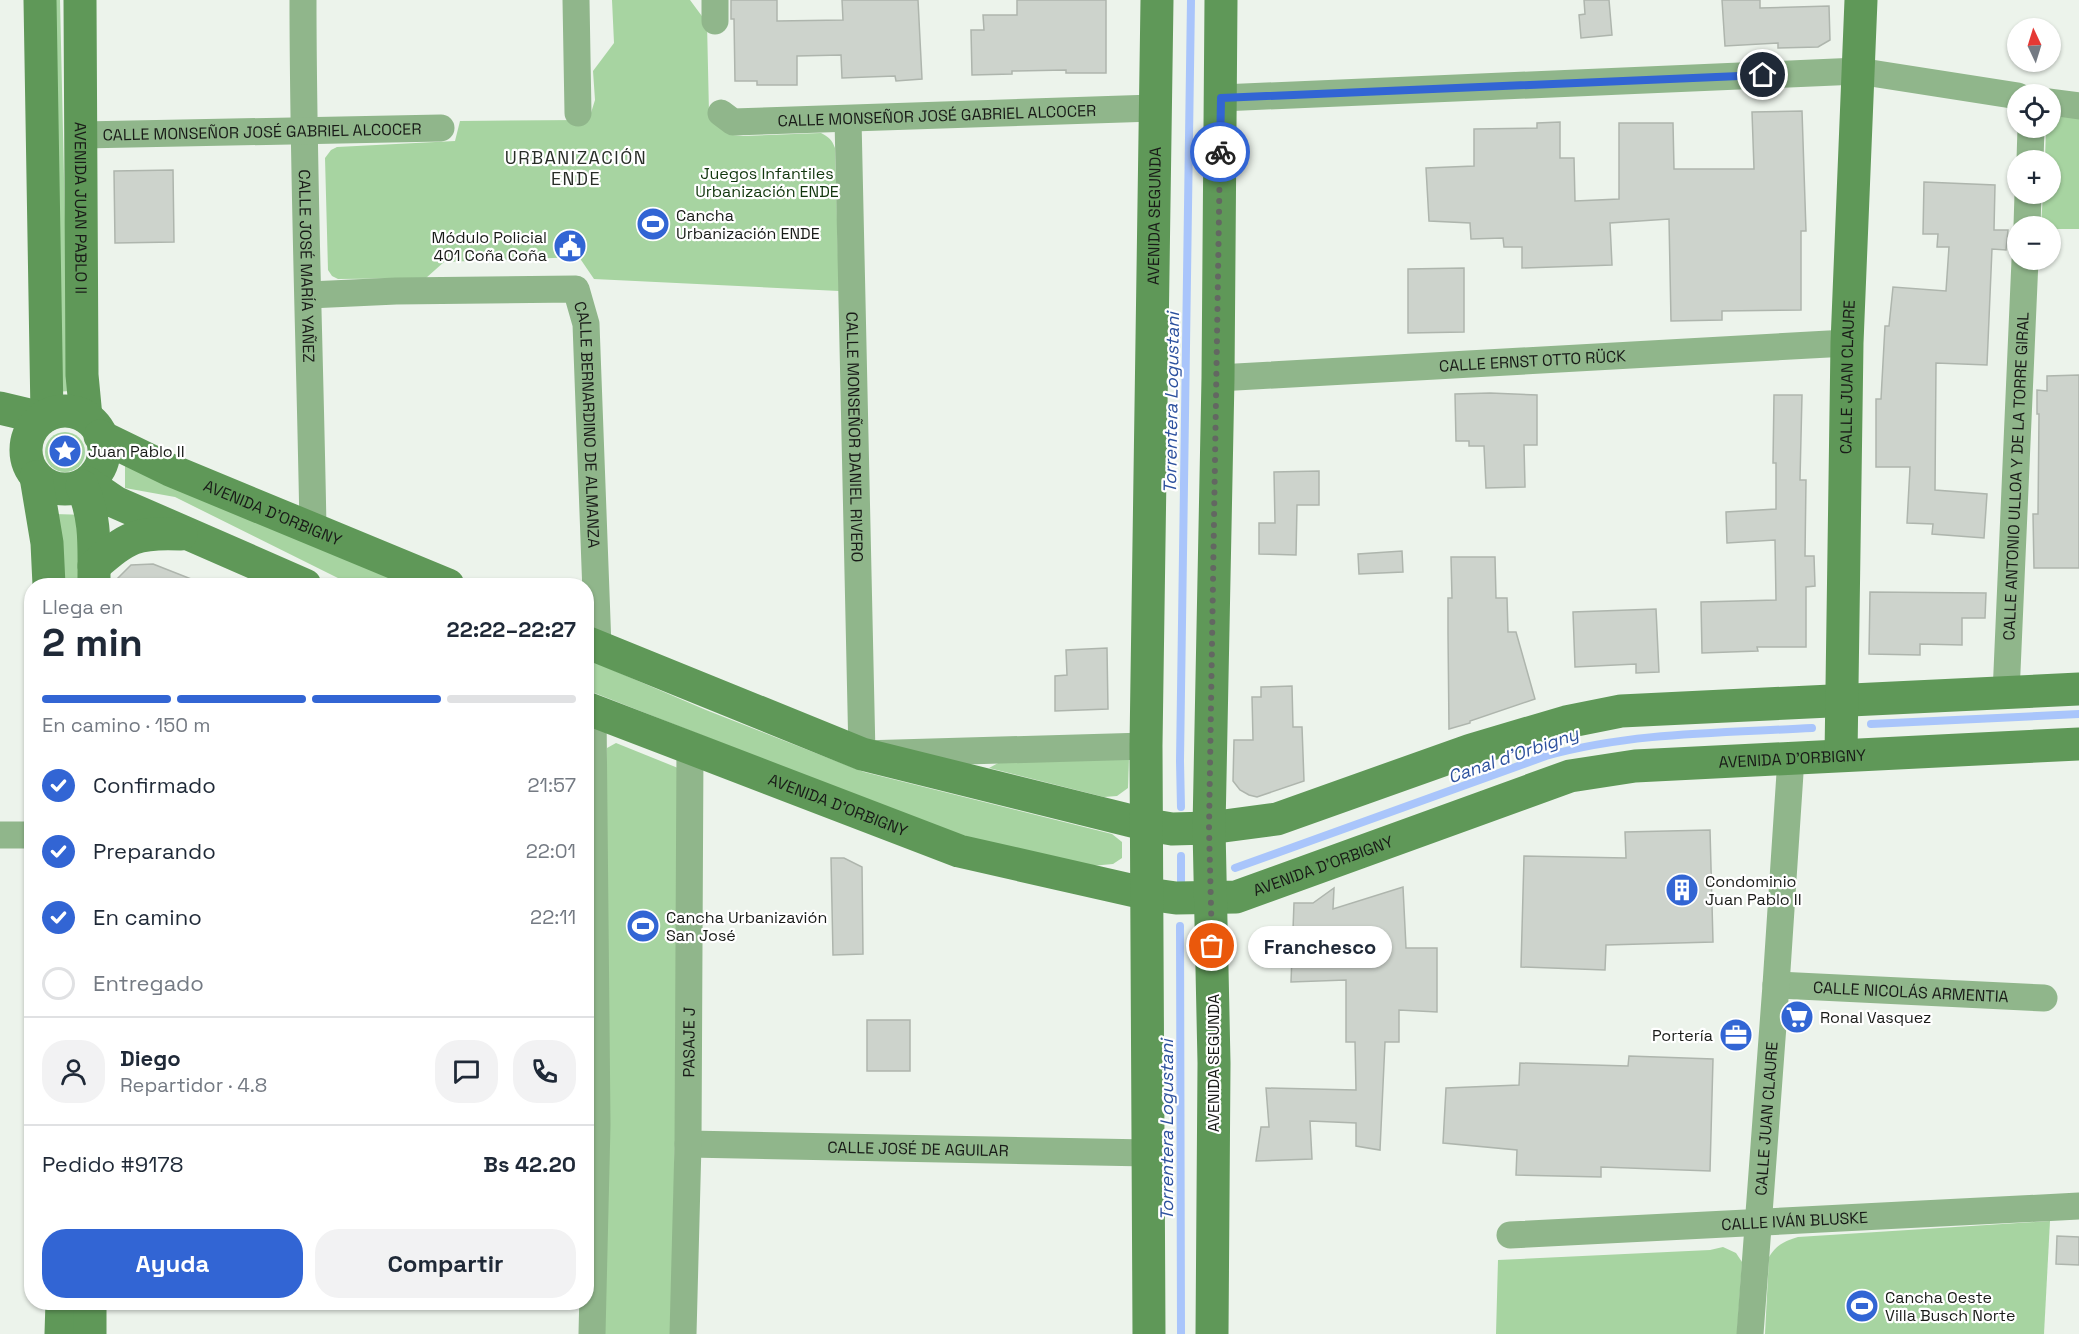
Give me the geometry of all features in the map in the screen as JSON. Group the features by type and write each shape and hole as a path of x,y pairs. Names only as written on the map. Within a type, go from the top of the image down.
{"main road":[{"path":"40,0 44,417"},
{"name":"AVENIDA JUAN PABLO II","path":"80,0 82,375 93,427"},
{"name":"AVENIDA SEGUNDA","path":"1149,1334 1146,746 1157,0"},
{"name":"AVENIDA SEGUNDA","path":"1212,1334 1214,1075 1209,828 1218,378 1221,0"},
{"name":"CALLE JUAN CLAURE","path":"1841,755 1848,343 1861,0"},
{"path":"0,408 44,417"},
{"path":"0,456 33,473 46,485 63,489 84,484 99,470 103,462 104,445 93,427 71,411 54,412 44,417 32,428 26,441 26,456 33,473 47,543 49,578"},
{"name":"AVENIDA D'ORBIGNY","path":"93,427 170,470 431,578"},
{"path":"84,484 115,502 289,578"},
{"path":"84,484 94,524 94,576"},
{"path":"94,576 129,539 146,534 189,535"},
{"path":"594,645 862,754 1172,829 1209,828 1277,819 1471,750 1566,722 1620,711 2079,689"},
{"name":"AVENIDA D'ORBIGNY","path":"594,711 959,851 1148,894 1176,898 1212,899 1236,897 1271,885 1570,776 1635,766 2079,744"},
{"path":"61,1334 62,1310"},
{"path":"90,1310 90,1334"}],"street":[{"name":"CALLE JOSÉ MARÍA YAÑEZ","path":"303,0 303,131 309,295 313,530"},
{"path":"576,0 578,113"},
{"path":"1221,98 1858,71 2007,94"},
{"path":"2061,104 2079,106"},
{"name":"CALLE MONSEÑOR JOSÉ GABRIEL ALCOCER","path":"722,113 733,122 1155,108"},
{"name":"CALLE MONSEÑOR DANIEL RIVERO","path":"848,119 862,754"},
{"name":"CALLE MONSEÑOR JOSÉ GABRIEL ALCOCER","path":"82,135 441,128"},
{"name":"CALLE ANTONIO ULLOA Y DE LA TORRE GIRAL","path":"2006,693 2025,270"},
{"name":"CALLE BERNARDINO DE ALMANZA","path":"309,295 396,291 576,289 586,324 591,578"},
{"name":"CALLE ERNST OTTO RÜCK","path":"1218,378 1848,343"},
{"path":"862,754 1146,746"},
{"name":"PASAJE J","path":"683,1334 688,1144 690,748"},
{"name":"CALLE JUAN CLAURE","path":"1750,1334 1791,758"},
{"path":"0,835 24,835"},
{"name":"CALLE NICOLÁS ARMENTIA","path":"1776,985 2044,998"},
{"name":"CALLE JOSÉ DE AGUILAR","path":"688,1144 1149,1153"},
{"name":"CALLE IVÁN BLUSKE","path":"1510,1235 2079,1206"},
{"path":"592,1310 592,1334"}],"green space":[{"path":"48,0 60,0 70,391 54,392"},
{"name":"Juegos Infantiles Urbanización ENDE","path":"612,0 690,0 707,23 709,113 732,135 821,133 828,137 835,148 839,291 594,279 579,257 444,262 426,278 338,279 332,276 328,270 325,158 331,150 337,147 455,141 460,121 583,120 590,116 595,100 593,71 614,43"},
{"path":"2061,114 2079,117 2079,229 2061,229 2061,216 2042,216 2042,204 2061,204 2061,150 2045,150 2046,138 2061,138"},
{"path":"65,432 73,433 79,438 84,444 84,460 79,466 73,471 65,472 57,471 51,466 46,460 45,452 46,444 51,438 57,433"},
{"path":"125,456 397,578 338,578 175,497 125,488"},
{"path":"54,514 88,515 87,578 59,578"},
{"path":"594,662 706,710 864,772 1112,834 1122,842 1122,858 1113,864 1091,866 967,840 594,693"},
{"path":"616,743 678,768 671,1334 602,1334 607,748"},
{"path":"1129,758 1128,788 1117,796 1104,797 989,768 1000,762"},
{"path":"2050,1221 2044,1334 1765,1334 1769,1257 1778,1246 1789,1240 1798,1237"},
{"path":"1723,1247 1736,1253 1742,1262 1737,1334 1496,1334 1498,1260 1710,1250"}],"building":[{"path":"731,0 777,0 777,21 843,20 842,0 918,0 922,79 896,81 895,76 842,78 841,55 797,56 797,85 757,85 757,81 735,81 734,19 731,19"},
{"path":"1017,0 1106,0 1106,73 1066,73 1066,70 1012,71 1012,74 972,75 971,30 984,30 983,15 1017,15"},
{"path":"1584,0 1609,0 1612,35 1581,38 1579,15 1585,14"},
{"path":"1722,0 1760,0 1760,8 1829,6 1830,40 1818,47 1778,48 1778,43 1725,46"},
{"path":"1802,111 1806,231 1801,231 1801,310 1722,311 1722,320 1671,321 1669,219 1610,223 1612,265 1522,268 1522,247 1504,247 1503,238 1471,239 1470,223 1429,221 1426,168 1474,166 1474,129 1537,128 1537,123 1560,122 1560,158 1574,158 1575,201 1619,199 1619,123 1673,123 1674,169 1754,169 1752,112"},
{"path":"173,170 174,242 115,243 114,171"},
{"path":"1924,182 1995,185 1994,230 2007,230 2007,240 2006,250 1992,249 1987,365 1936,363 1935,490 1987,494 1984,538 1932,534 1933,524 1907,523 1910,467 1876,467 1876,399 1881,399 1885,326 1889,326 1893,287 1946,291 1949,247 1937,247 1938,234 1923,234"},
{"path":"1464,268 1464,332 1408,333 1408,269"},
{"path":"2079,375 2079,568 2034,568 2033,514 2038,514 2039,414 2037,414 2037,390 2047,391 2047,376"},
{"path":"1455,394 1537,395 1537,445 1524,445 1525,487 1486,488 1484,446 1469,446 1469,441 1456,441"},
{"path":"1774,395 1802,395 1800,480 1806,480 1805,556 1814,556 1815,586 1806,587 1806,647 1757,647 1758,651 1702,653 1701,602 1776,600 1775,540 1727,543 1726,512 1776,509 1776,463 1773,463"},
{"path":"1319,471 1319,505 1297,505 1296,555 1259,554 1259,523 1275,523 1274,472"},
{"path":"1402,551 1403,572 1359,574 1358,554"},
{"path":"1451,557 1495,557 1496,598 1507,598 1508,632 1516,632 1535,699 1449,729 1448,598 1452,598"},
{"path":"153,564 189,578 118,578 131,565"},
{"path":"1870,592 1986,593 1985,618 1962,618 1962,645 1920,644 1920,655 1869,654"},
{"path":"1656,609 1659,672 1636,673 1636,664 1575,667 1573,612"},
{"path":"1107,648 1108,709 1055,711 1055,676 1067,675 1066,650"},
{"path":"1292,686 1293,727 1302,727 1304,781 1257,797 1249,795 1240,790 1233,781 1234,740 1253,740 1252,697 1261,697 1261,687"},
{"path":"1710,830 1713,942 1606,945 1605,970 1521,967 1524,856 1626,858 1625,832"},
{"path":"831,858 844,858 862,867 863,954 833,955"},
{"path":"1403,887 1406,948 1437,948 1437,1012 1399,1010 1399,1042 1385,1042 1380,1150 1356,1146 1356,1123 1310,1121 1312,1159 1256,1161 1261,1127 1269,1127 1266,1088 1356,1090 1355,1042 1346,1042 1346,980 1291,982 1294,903 1313,903 1334,888 1333,909"},
{"path":"867,1020 910,1020 910,1071 867,1071"},
{"path":"1629,1056 1713,1059 1710,1171 1601,1167 1601,1177 1516,1175 1517,1150 1443,1143 1446,1088 1519,1085 1520,1063 1628,1066"},
{"path":"2057,1236 2079,1237 2079,1265 2056,1264"}],"waterway":[{"name":"Torrentera Logustani","path":"1181,807 1191,0"},
{"name":"Canal d'Orbigny","path":"1871,724 2079,714"},
{"name":"Canal d'Orbigny","path":"1235,868 1546,756 1578,748 1678,735 1812,728"},
{"name":"Torrentera Logustani","path":"1181,856 1181,882"},
{"name":"Torrentera Logustani","path":"1180,926 1181,1334"}],"way so far":[{"path":"1212,946 1209,828 1220,152"}],"place":[{"name":"Cancha Urbanización ENDE","path":"653,224"},
{"name":"Módulo Policial 401 Coña Coña","path":"570,246"},
{"name":"Juan Pablo II","path":"65,451"},
{"name":"Condominio Juan Pablo II","path":"1682,890"},
{"name":"Cancha Urbanizavión San José","path":"643,926"},
{"name":"Franchesco","path":"1212,946"},
{"name":"Ronal Vasquez","path":"1797,1017"},
{"name":"Portería","path":"1736,1035"},
{"name":"Cancha Oeste Villa Busch Norte","path":"1862,1306"}],"district":[{"name":"URBANIZACIÓN ENDE","path":"576,167"}],"route":[{"path":"1220,152 1221,98 1763,75"}]}
